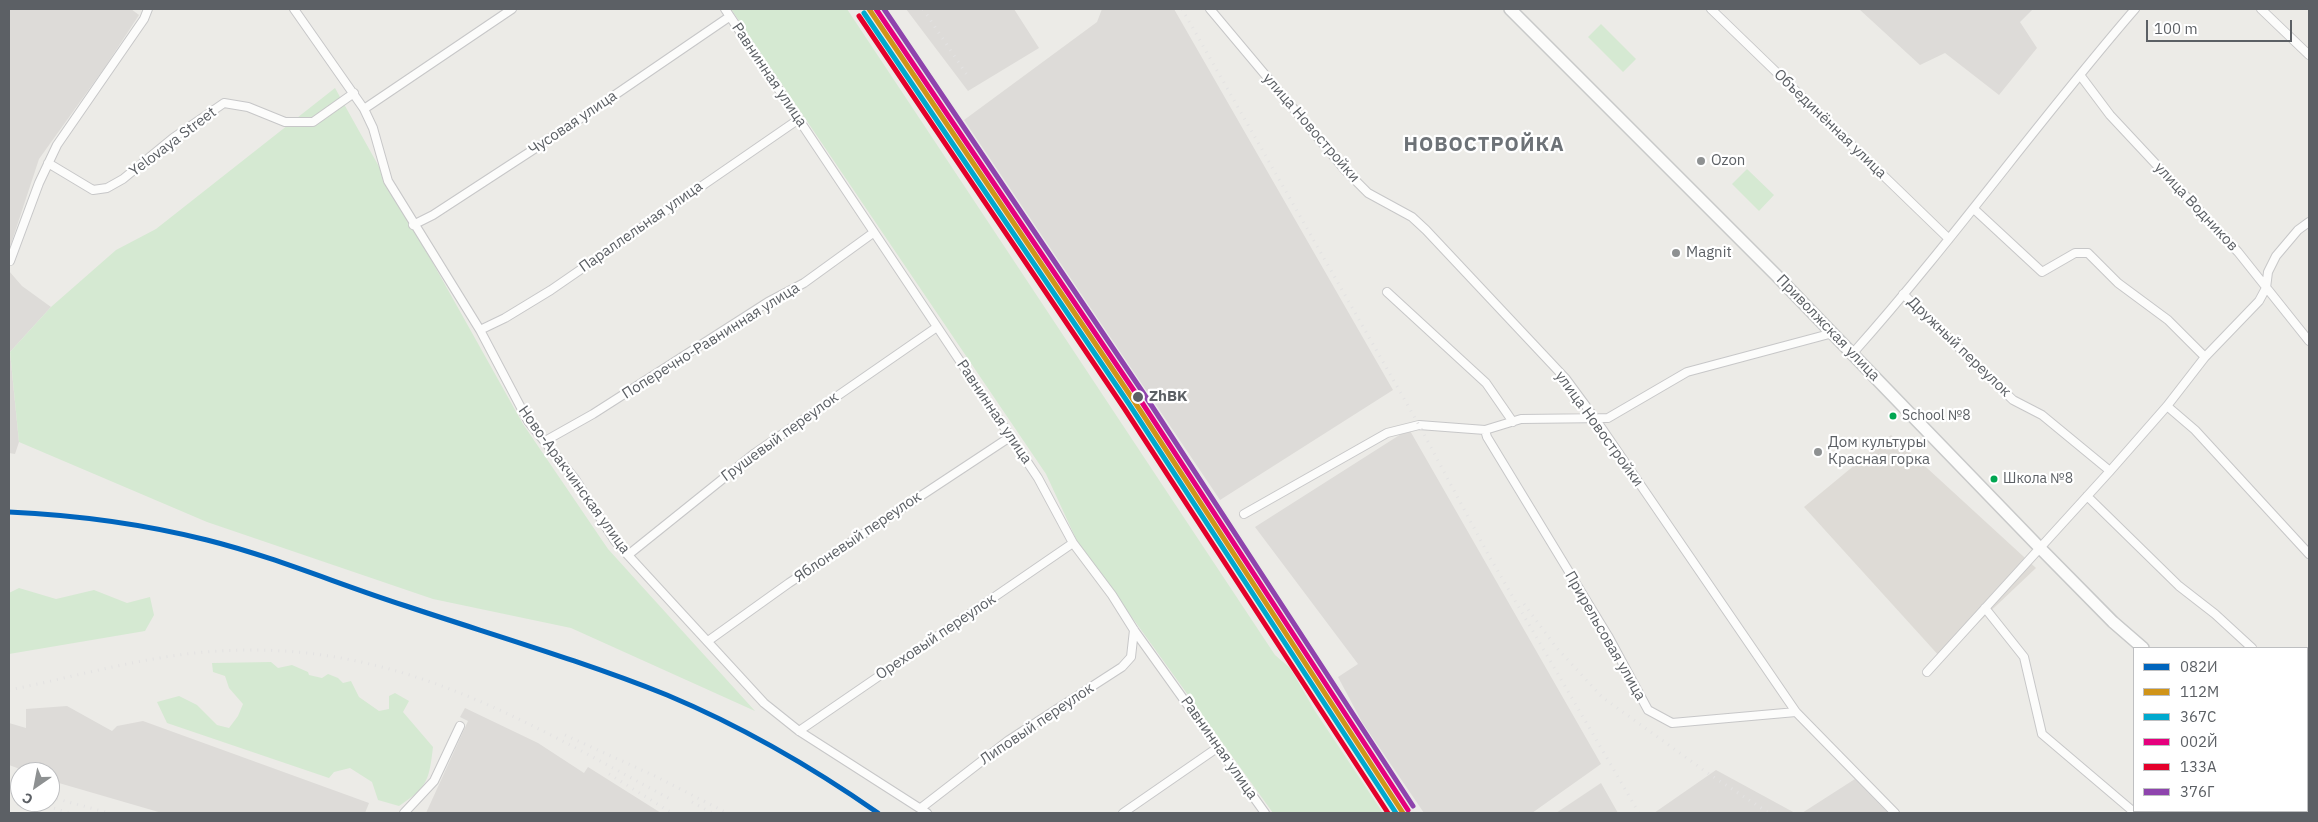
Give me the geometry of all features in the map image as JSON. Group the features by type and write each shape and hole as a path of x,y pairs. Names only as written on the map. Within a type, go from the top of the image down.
{"main road":[{"name":"Приволжская улица","path":"1510,9 1834,333 2113,622 2142,647"}],"street":[{"path":"10,261 48,163 70,124 144,18 148,9"},
{"name":"Ново-Аракчинская улица","path":"294,9 364,109 373,128 388,181 413,225 480,330 528,421 575,478 615,541 764,703 799,731 924,811"},
{"path":"364,109 512,9"},
{"name":"Равнинная улица","path":"724,9 1038,478 1072,544 1112,595 1134,630 1265,813"},
{"name":"улица Новостройки","path":"1210,9 1346,170 1368,193 1412,217 1426,230 1566,379 1796,712 1895,813"},
{"name":"Объединённая улица","path":"1711,9 1949,239"},
{"path":"1853,353 1974,209 2080,75 2085,66 2135,9"},
{"path":"2261,9 2309,55"},
{"name":"Чусовая улица","path":"413,225 434,215 730,17"},
{"name":"улица Водников","path":"2080,75 2110,115 2238,252 2309,341"},
{"name":"Yelovaya Street","path":"48,163 93,190 107,188 124,179 173,138 224,103 248,107 285,122 313,122 354,93"},
{"name":"Параллельная улица","path":"480,330 506,318 551,290 799,119"},
{"path":"1974,209 2042,272 2075,253 2088,253 2118,283 2168,320 2205,357"},
{"path":"1927,672 2110,471 2167,406 2205,357 2259,301 2266,288 2268,272 2276,256 2298,230 2309,222"},
{"name":"Поперечно-Равнинная улица","path":"544,441 593,414 768,302 804,283 873,233"},
{"path":"1387,292 1486,383 1513,422"},
{"name":"Дружный переулок","path":"1904,294 2013,400 2042,415 2110,471"},
{"name":"Грушевый переулок","path":"628,555 755,452 938,327"},
{"path":"1244,514 1386,433 1419,425 1485,430 1522,419 1608,418 1688,372 1834,333"},
{"path":"2167,406 2195,430 2309,554"},
{"name":"Прирельсовая улица","path":"1485,430 1487,437 1608,636 1648,710 1672,723 1796,712"},
{"name":"Яблоневый переулок","path":"708,641 789,583 1010,437"},
{"path":"2086,496 2179,586 2215,614 2251,647"},
{"name":"Ореховый переулок","path":"799,731 1072,544"},
{"path":"1986,608 2024,657 2042,734 2133,811"},
{"name":"Липовый переулок","path":"924,811 1009,740 1122,667 1131,657 1134,630"},
{"path":"404,813 434,781 460,726"},
{"path":"1123,813 1217,748"}],"shaded area":[{"path":"9,9 131,9 139,15 105,67 39,159 9,250"},
{"path":"906,9 1014,9 1039,48 968,91"},
{"path":"1102,9 1174,9 1393,390 1220,500 964,120 1097,22"},
{"path":"1859,9 2033,9 2020,22 2037,48 1999,95 1945,53 1920,65"},
{"path":"9,271 22,286 51,307 10,352 19,442 15,454 9,453"},
{"path":"1409,429 1601,764 1532,813 1424,813 1362,722 1338,677 1358,664 1255,527"},
{"name":"Школа №8","path":"1891,435 2036,568 1941,658 1804,507"},
{"path":"67,706 112,731 117,726 143,721 369,803 365,813 162,813 60,783 60,762 10,762 9,765 9,723 26,728 26,709"},
{"path":"465,708 538,743 584,773 588,767 661,813 426,813 468,721 460,717"},
{"path":"1716,770 1795,813 1654,813"},
{"path":"1855,779 1888,813 1802,813"},
{"path":"1601,783 1618,813 1556,813"}],"green space":[{"path":"731,9 847,9 1275,655 1290,668 1315,711 1383,813 1273,813 1077,541 1046,474"},
{"path":"1601,24 1636,59 1623,72 1588,37"},
{"path":"335,88 523,424 608,549 755,711 571,628 433,599 207,522 19,442 10,352 51,307 116,250 156,229"},
{"path":"1747,169 1774,195 1759,211 1732,184"},
{"path":"19,588 56,599 94,590 127,603 150,597 154,615 145,631 9,654 9,593"},
{"path":"271,662 278,668 292,665 308,672 309,675 322,678 328,674 338,678 343,683 351,681 359,697 379,711 389,709 389,696 395,693 409,701 403,712 433,747 428,775 421,788 399,806 378,800 372,782 350,768 334,772 329,778 167,723 157,702 179,696 197,705 217,725 229,728 238,716 243,704 229,688 225,676 213,672 212,663"}],"railway":[{"path":"923,9 969,78"},
{"path":"1182,9 1419,425 1489,556 1639,813"},
{"path":"1524,604 1556,647 1602,697 1709,774 1769,813"},
{"path":"9,690 131,663 205,652 271,650 334,657 393,670 449,689 505,712 672,800"},
{"path":"565,735 657,777 727,813"},
{"path":"609,774 672,813"},
{"path":"60,800 109,813"},
{"path":"692,802 712,813"},
{"path":"60,810 69,813"}],"transit line":[{"name":"112М","path":"869,9 1134,401 1403,813"},
{"name":"002Й","path":"876,9 1139,398 1408,810"},
{"name":"376Г","path":"884,9 1144,394 1413,806"},
{"name":"367С","path":"864,13 1129,404 1396,813"},
{"name":"133А","path":"859,16 1124,408 1388,813"},
{"name":"082И","path":"9,512 109,521 207,540 258,555 381,598 603,671 667,695 722,720 776,748 878,813"}],"place":[{"name":"Ozon","path":"1701,161"},
{"name":"Magnit","path":"1676,253"},
{"name":"ZhBK","path":"1138,397"},
{"name":"School №8","path":"1893,416"},
{"name":"Дом культуры Красная горка","path":"1818,452"},
{"name":"Школа №8","path":"1994,479"}],"district":[{"name":"НОВОСТРОЙКА","path":"1484,145"}]}
